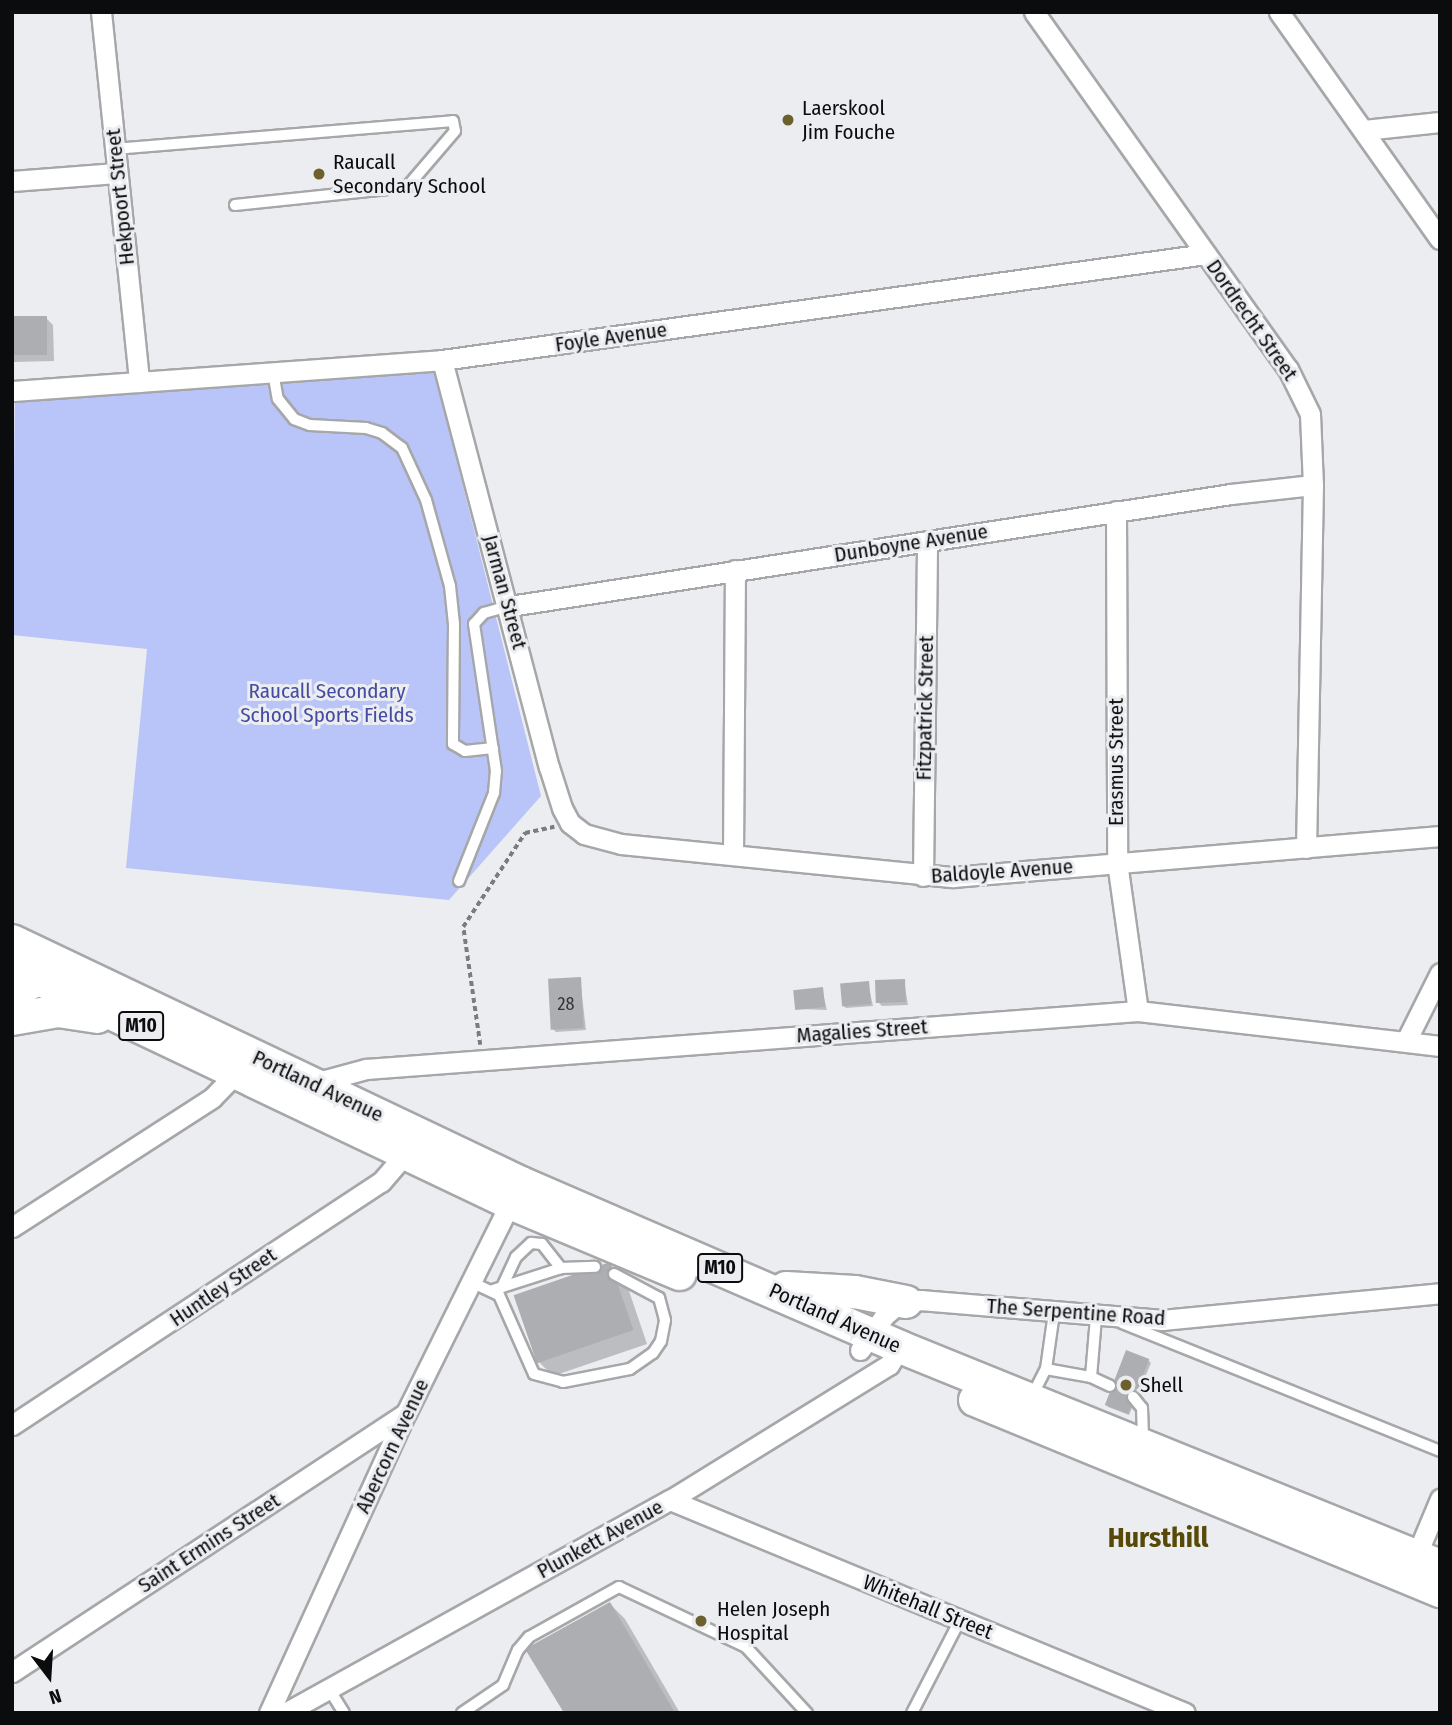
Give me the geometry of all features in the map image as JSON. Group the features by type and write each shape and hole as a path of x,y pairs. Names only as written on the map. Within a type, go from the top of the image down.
{"main road":[{"name":"Portland Avenue","path":"12,940 55,973 172,1041 244,1064"},
{"name":"Portland Avenue","path":"12,966 55,973 515,1193 865,1341"},
{"path":"12,1019 82,1012 172,1041"},
{"name":"Portland Avenue","path":"515,1193 767,1288 895,1356 1421,1567"},
{"path":"767,1288 855,1292 906,1302"},
{"name":"Portland Avenue","path":"895,1356 1030,1399 1143,1446 1421,1567 1440,1591"}],"street":[{"name":"Hekpoort Street","path":"101,12 139,382"},
{"name":"Dordrecht Street","path":"1034,12 1301,392 1310,414 1313,485 1306,848"},
{"path":"1279,12 1440,239"},
{"path":"1364,130 1440,122"},
{"path":"12,181 117,173"},
{"name":"Foyle Avenue","path":"12,391 442,360 1206,254"},
{"name":"Jarman Street","path":"442,360 510,606 550,767 570,823"},
{"name":"Dunboyne Avenue","path":"510,606 1116,512 1313,485"},
{"name":"Erasmus Street","path":"1116,512 1117,862 1138,1011"},
{"name":"Fitzpatrick Street","path":"923,876 927,541"},
{"path":"733,855 735,570"},
{"name":"Baldoyle Avenue","path":"570,823 609,842 923,876 1440,836"},
{"path":"12,998 55,973"},
{"path":"1406,1041 1440,973"},
{"name":"Magalies Street","path":"302,1093 349,1071 1138,1011 1440,1045"},
{"path":"12,1227 212,1098 244,1064"},
{"name":"Huntley Street","path":"12,1424 381,1181 413,1144"},
{"name":"Abercorn Avenue","path":"270,1713 406,1413 515,1193"},
{"name":"The Serpentine Road","path":"906,1302 1162,1320 1440,1293"},
{"path":"865,1341 906,1302"},
{"name":"Plunkett Avenue","path":"285,1713 670,1500 895,1356"},
{"name":"Saint Ermins Street","path":"12,1672 406,1413"},
{"path":"1421,1567 1440,1499"},
{"name":"Whitehall Street","path":"670,1500 1185,1713"}],"lane":[{"path":"114,149 453,121 455,131 407,187 235,205"},
{"path":"273,372 278,399 294,419 310,425 366,428 382,433 402,448 426,500 450,586 454,624 453,744 465,751 494,748"},
{"path":"459,881 494,793 494,748 474,624 484,613 510,606"},
{"path":"498,1288 516,1257 531,1243 542,1244 561,1268"},
{"path":"471,1282 498,1288 561,1268 595,1268"},
{"path":"498,1288 534,1374 554,1381 575,1381 630,1369 653,1353 661,1341 665,1320 659,1298 614,1274"},
{"path":"1030,1399 1046,1369 1054,1313"},
{"path":"1091,1377 1103,1317 1440,1451"},
{"path":"1046,1369 1091,1377 1110,1387"},
{"path":"1133,1397 1142,1408 1143,1446"},
{"path":"462,1713 503,1685 518,1650 528,1637 619,1587 746,1647 807,1713"},
{"path":"912,1713 960,1620"},
{"path":"329,1689 344,1713"}],"path":[{"path":"482,1060 463,927 526,833 570,823"}],"green space":[{"name":"Raucall Secondary School Sports Fields","path":"434,371 541,796 449,900 126,868 147,649 12,635 15,389"}],"building":[{"path":"12,316 47,316 47,355 12,355"},
{"path":"581,977 584,1028 551,1030 548,979"},
{"path":"905,979 906,1002 876,1003 875,980"},
{"path":"869,981 871,1004 842,1006 840,984"},
{"path":"823,987 825,1007 795,1010 793,990"},
{"path":"610,1262 633,1330 537,1363 514,1295"},
{"path":"1126,1350 1149,1359 1128,1414 1105,1405"},
{"path":"610,1602 674,1711 564,1713 525,1649"}],"place":[{"name":"Laerskool Jim Fouche","path":"788,120"},
{"name":"Raucall Secondary School","path":"319,174"},
{"name":"Shell","path":"1126,1385"},
{"name":"Helen Joseph Hospital","path":"701,1621"}],"district":[{"name":"Hursthill","path":"1158,1538"}]}
